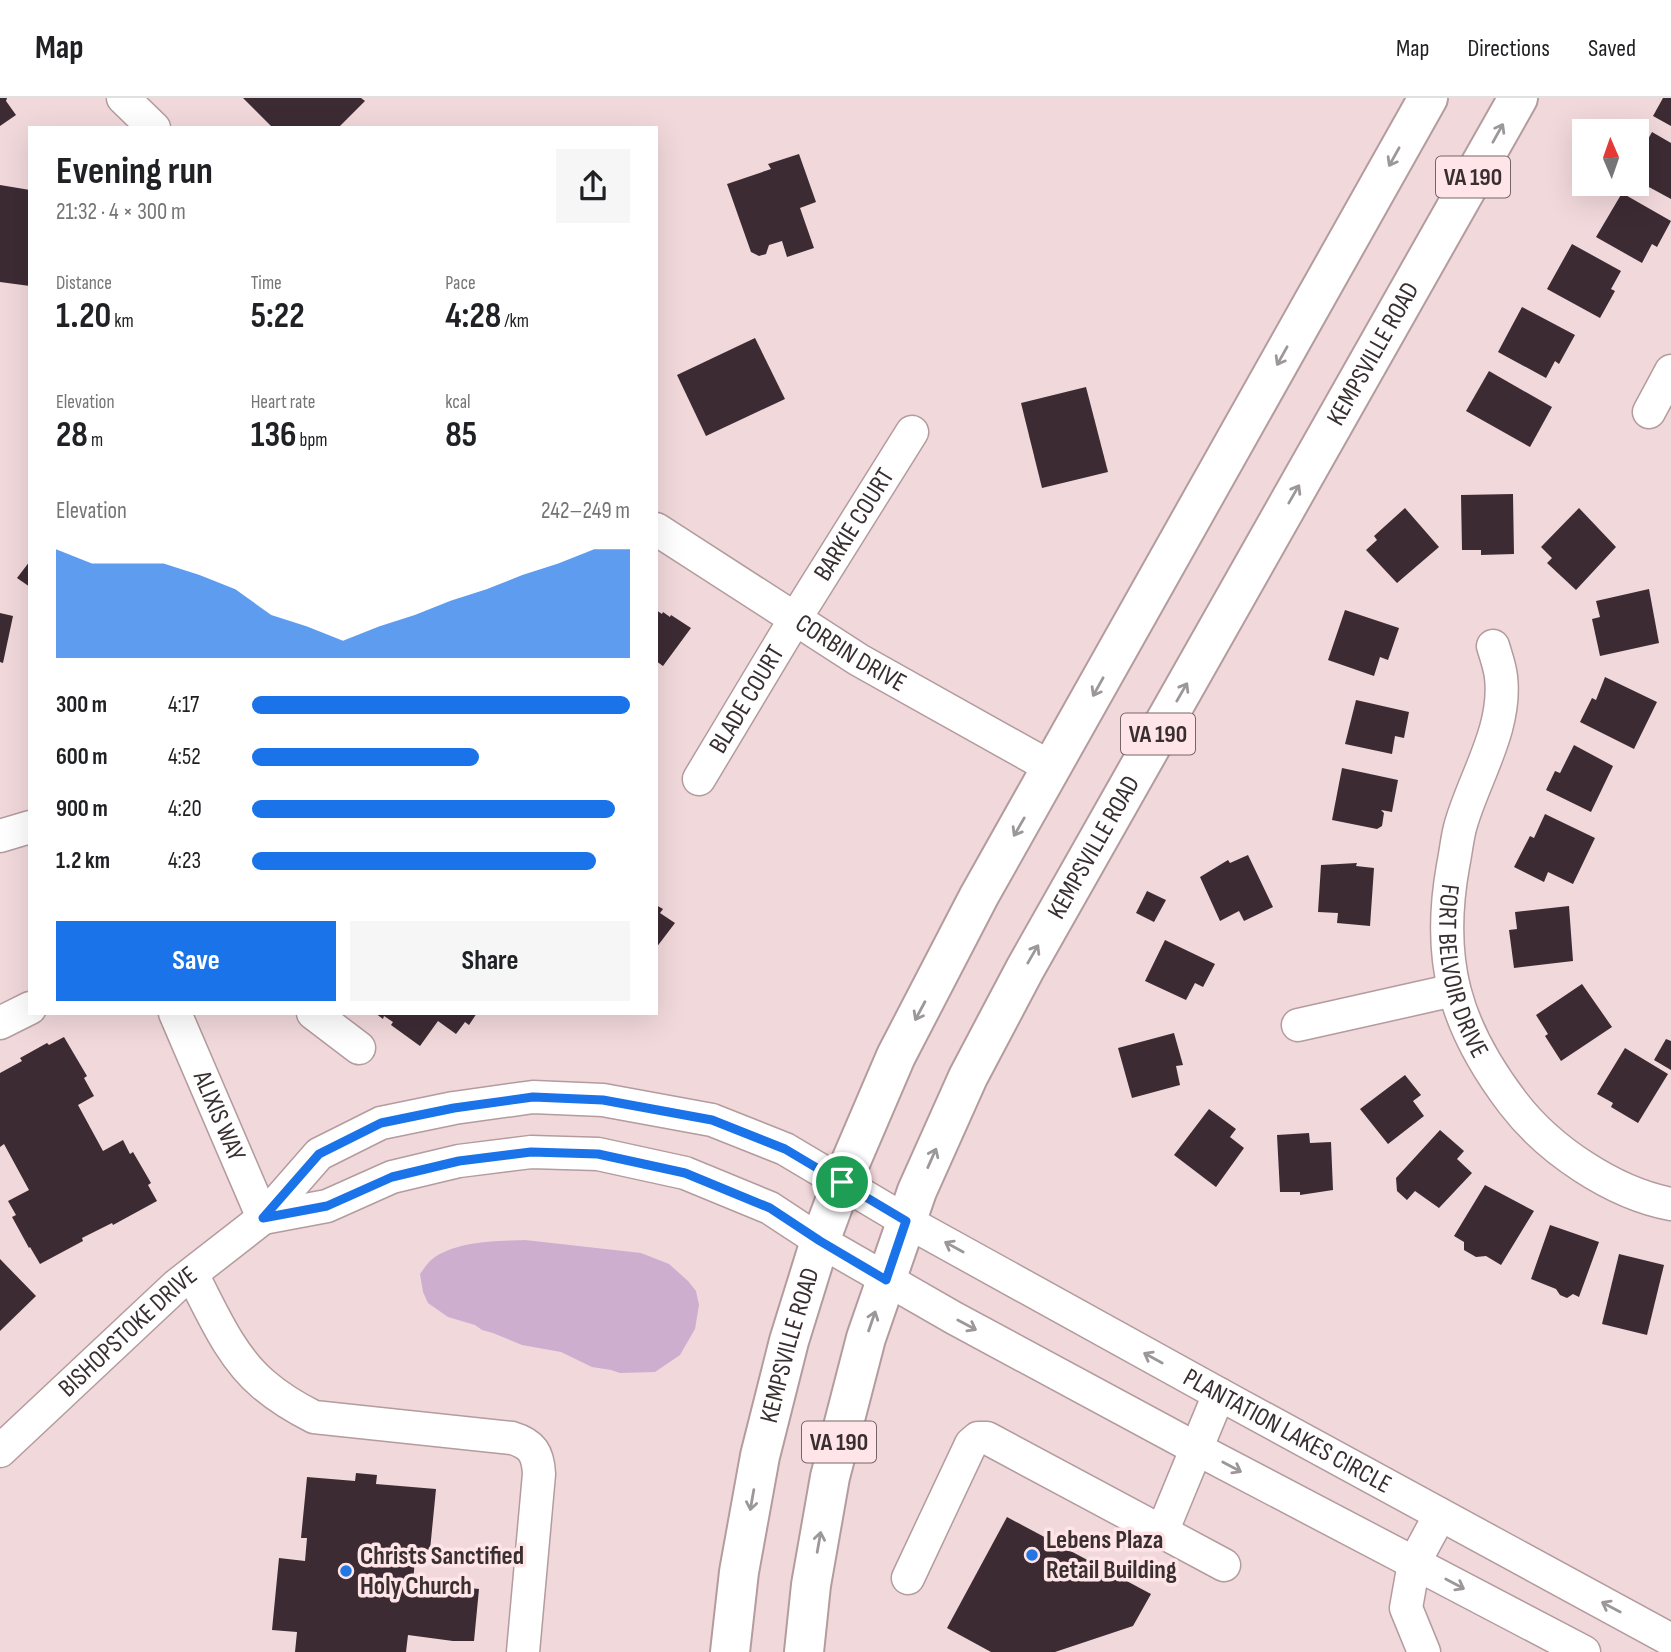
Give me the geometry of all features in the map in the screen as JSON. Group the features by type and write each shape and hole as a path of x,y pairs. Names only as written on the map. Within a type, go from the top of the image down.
{"main road":[{"name":"KEMPSVILLE ROAD","path":"730,1652 739,1573 760,1456 789,1341 820,1241 842,1182 896,1056 979,896 1428,98"},
{"name":"KEMPSVILLE ROAD","path":"804,1652 811,1585 830,1477 866,1338 917,1191 968,1077 1025,969 1518,98"}],"street":[{"path":"123,98 152,126"},
{"path":"1649,412 1671,371"},
{"name":"BARKIE COURT","path":"795,619 912,432"},
{"name":"CORBIN DRIVE","path":"658,530 859,660 1052,768"},
{"name":"BLADE COURT","path":"699,779 795,619"},
{"name":"FORT BELVOIR DRIVE","path":"1493,646 1501,677 1500,709 1461,825 1450,886 1447,948 1454,990 1469,1034 1492,1076 1521,1114 1548,1141 1594,1174 1626,1189 1671,1204"},
{"path":"0,836 28,828"},
{"path":"1298,1025 1454,990"},
{"path":"0,1023 28,1009"},
{"name":"ALIXIS WAY","path":"176,1015 263,1218"},
{"path":"316,1015 359,1048"},
{"name":"BISHOPSTOKE DRIVE","path":"0,1451 177,1285 263,1218 319,1154 381,1123 454,1108 533,1097 603,1100 712,1120 785,1149 906,1221"},
{"name":"BISHOPSTOKE DRIVE","path":"263,1218 327,1206 392,1177 459,1161 531,1152 598,1154 685,1173 770,1208 886,1280"},
{"name":"PLANTATION LAKES CIRCLE","path":"906,1221 1671,1640"},
{"path":"192,1274 245,1366 263,1384 306,1413 512,1438 522,1440 530,1447 536,1454 539,1474 523,1652"},
{"name":"PLANTATION LAKES CIRCLE","path":"886,1280 1197,1449 1584,1652"},
{"path":"1163,1532 1219,1394"},
{"path":"908,1578 971,1444 978,1438 987,1438 1224,1564"},
{"path":"1424,1652 1406,1608 1414,1563 1440,1515"}],"shaded area":[{"path":"525,1240 641,1253 669,1264 696,1291 699,1305 695,1329 680,1355 655,1372 620,1373 592,1367 561,1352 522,1345 448,1317 428,1303 420,1274 439,1254 475,1243"}],"building":[{"path":"0,98 7,98 6,101 16,115 0,126"},
{"path":"243,98 361,98 365,101 340,126 271,126"},
{"path":"1663,98 1671,98 1671,126 1653,116"},
{"path":"1652,132 1671,143 1671,199 1649,187 1649,137"},
{"path":"799,154 816,202 800,208 814,248 787,257 782,241 769,245 766,254 759,256 751,252 727,184 771,169 768,164"},
{"path":"0,185 28,190 28,286 0,282"},
{"path":"1620,196 1627,196 1671,221 1657,247 1652,244 1642,263 1596,237"},
{"path":"1572,244 1621,271 1611,289 1615,291 1600,318 1547,289"},
{"path":"1522,307 1575,335 1559,364 1555,361 1546,378 1498,352"},
{"path":"755,338 785,399 706,436 677,375"},
{"path":"1489,371 1552,407 1530,447 1466,411"},
{"path":"1086,387 1108,472 1042,488 1021,403"},
{"path":"1513,494 1514,554 1481,555 1481,550 1462,550 1461,495"},
{"path":"1405,508 1439,547 1397,583 1366,550 1377,540 1374,536"},
{"path":"1579,508 1616,547 1576,590 1547,563 1552,558 1541,547"},
{"path":"28,564 28,586 17,578"},
{"path":"1649,589 1659,643 1600,656 1592,619 1600,617 1596,601"},
{"path":"1345,610 1399,628 1388,660 1380,657 1374,676 1328,660"},
{"path":"658,611 670,617 671,615 691,628 663,666 658,662"},
{"path":"0,613 13,616 3,663 0,662"},
{"path":"1605,677 1657,702 1634,749 1580,722 1592,698 1596,700"},
{"path":"1356,700 1409,712 1404,738 1395,736 1392,754 1345,744"},
{"path":"1574,745 1613,766 1591,812 1546,790 1555,771 1560,773"},
{"path":"1342,768 1398,780 1392,812 1381,810 1384,813 1382,826 1377,829 1332,820"},
{"path":"1545,814 1595,838 1573,884 1548,872 1544,882 1514,867 1530,836 1534,838"},
{"path":"1248,855 1273,907 1244,921 1239,911 1220,921 1200,877 1228,860 1230,863"},
{"path":"1357,863 1356,866 1374,868 1370,926 1337,923 1338,913 1318,912 1321,865"},
{"path":"1147,891 1166,900 1154,922 1136,913"},
{"path":"658,906 663,909 660,913 675,923 658,945"},
{"path":"1569,906 1573,961 1514,968 1509,930 1517,929 1515,912"},
{"path":"1165,940 1215,964 1203,987 1195,983 1186,1000 1145,981"},
{"path":"1582,984 1612,1027 1561,1061 1545,1036 1548,1034 1536,1015"},
{"path":"378,1015 476,1015 469,1025 465,1022 456,1034 438,1021 420,1046 391,1025 393,1022 384,1016 383,1019"},
{"path":"1174,1033 1183,1065 1176,1066 1180,1085 1132,1098 1118,1048"},
{"path":"64,1037 87,1076 84,1078 94,1096 78,1105 103,1151 123,1140 151,1183 148,1185 157,1201 82,1238 83,1241 40,1264 12,1217 16,1215 8,1201 29,1190 4,1144 0,1147 0,1073 22,1061 20,1058"},
{"path":"1666,1039 1671,1041 1671,1070 1654,1060"},
{"path":"1625,1048 1668,1074 1638,1123 1611,1107 1613,1103 1597,1094"},
{"path":"1405,1075 1421,1095 1413,1101 1424,1116 1388,1144 1360,1109"},
{"path":"1209,1109 1236,1129 1230,1137 1244,1148 1216,1187 1174,1155"},
{"path":"1440,1130 1464,1151 1457,1159 1472,1173 1439,1208 1415,1191 1407,1200 1397,1191 1396,1178"},
{"path":"1309,1133 1310,1143 1331,1142 1333,1190 1300,1195 1300,1192 1280,1192 1277,1135"},
{"path":"1485,1185 1534,1211 1501,1265 1486,1256 1476,1257 1464,1250 1464,1242 1454,1236"},
{"path":"1550,1225 1599,1242 1579,1297 1573,1294 1567,1298 1560,1295 1556,1289 1531,1279"},
{"path":"1619,1254 1664,1265 1647,1335 1602,1324"},
{"path":"0,1259 36,1296 0,1331"},
{"name":"Christs Sanctified Holy Church","path":"356,1473 377,1475 376,1484 436,1489 430,1550 416,1548 413,1582 479,1589 474,1641 408,1635 406,1652 295,1652 297,1632 272,1630 279,1558 305,1561 307,1538 301,1538 307,1477 355,1481"},
{"name":"Lebens Plaza Retail Building","path":"1007,1517 1151,1594 1133,1626 1055,1652 991,1652 947,1628"}],"place":[{"name":"Lebens Plaza Retail Building","path":"1032,1555"},
{"name":"Christs Sanctified Holy Church","path":"346,1571"}],"route":[{"path":"533,1097 603,1100 712,1120 785,1149 842,1182 906,1221 886,1280 770,1208 685,1173 598,1154 531,1152 459,1161 392,1177 327,1206 263,1218 319,1154 381,1123 454,1108 533,1097"}]}
